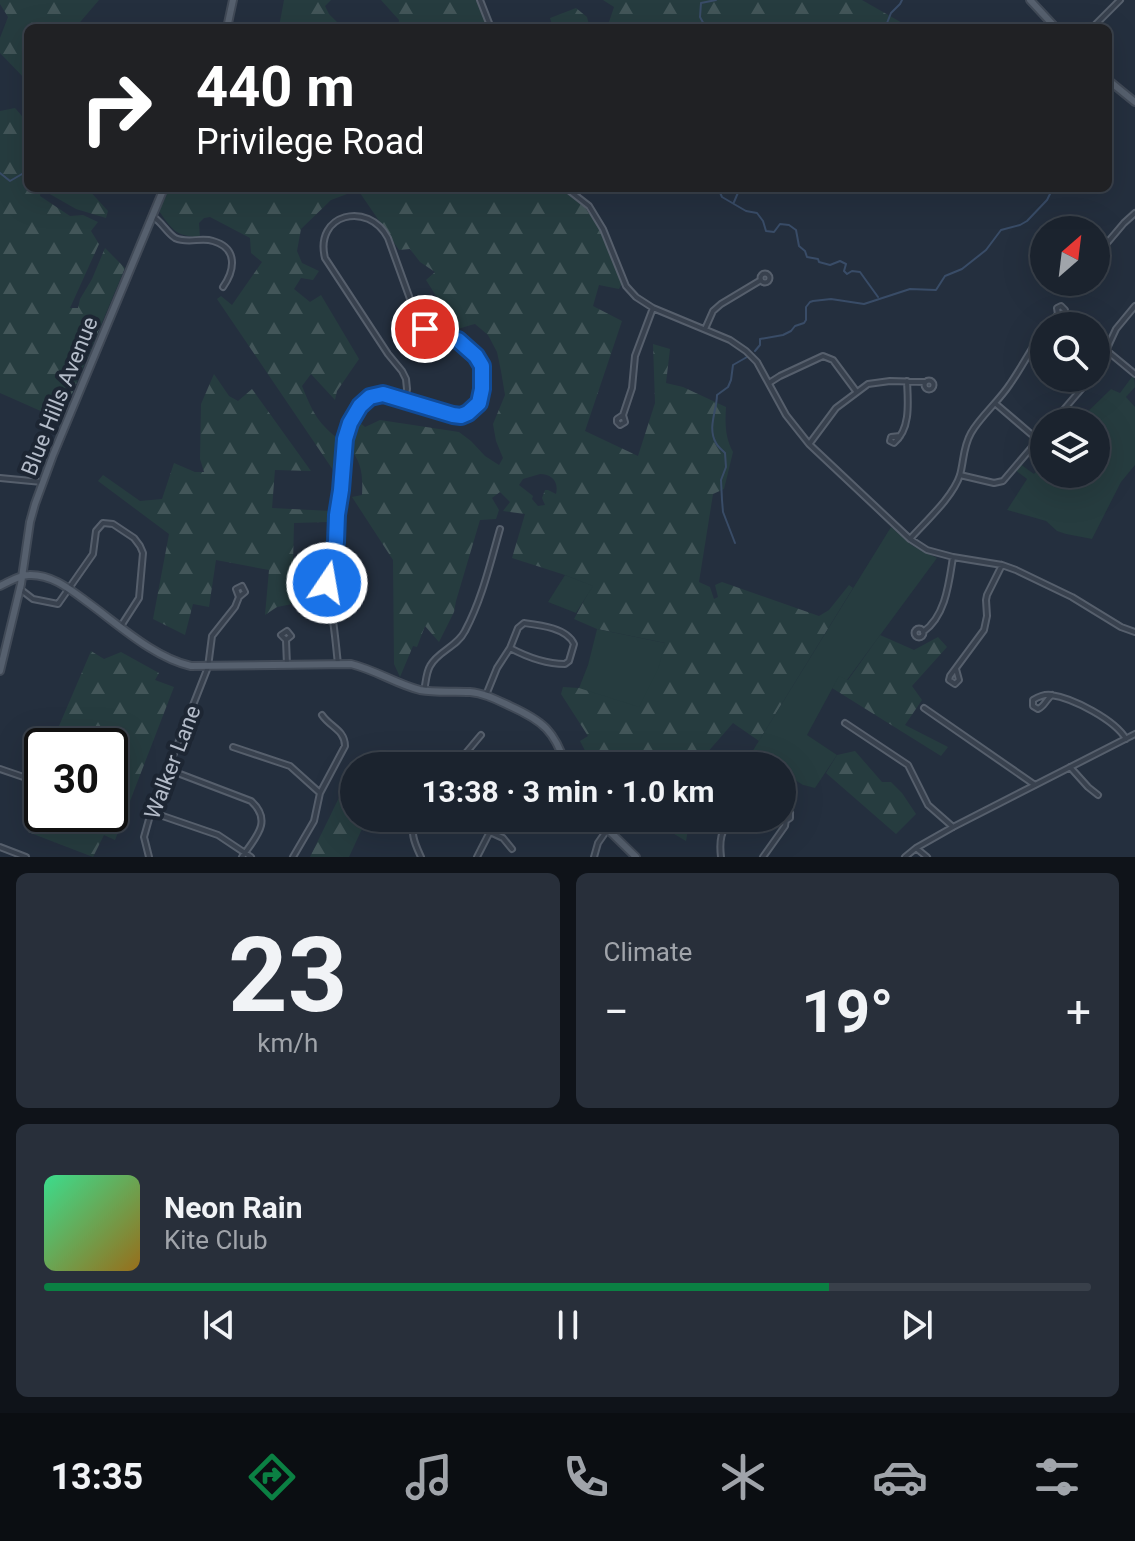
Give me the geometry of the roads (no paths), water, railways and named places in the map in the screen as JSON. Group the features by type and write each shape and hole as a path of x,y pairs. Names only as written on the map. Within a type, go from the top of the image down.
{"main road":[{"path":"228,24 233,0"},
{"path":"1030,0 1052,24"},
{"path":"1112,83 1135,102"},
{"name":"Blue Hills Avenue","path":"0,671 20,589 30,522 42,482 162,192"},
{"path":"0,586 22,576 50,578 165,657 191,666 338,664 366,667 424,691 486,695 542,723 556,740 559,752"},
{"path":"609,832 636,857"}],"street":[{"path":"480,0 489,24"},
{"path":"1096,24 1120,0"},
{"path":"571,192 589,206 603,229 626,286 636,297 653,308 730,340 746,351 757,362 786,415 809,444 910,539 927,550 1016,570 1135,632"},
{"path":"1110,240 1135,213"},
{"path":"152,216 176,238 188,241 210,239 224,246 230,253 233,265 232,273 223,287"},
{"path":"338,664 327,583 336,542 346,433 360,406 370,397 383,394 456,416 476,407 482,389 482,366 476,356 458,340 434,334 421,325 388,238 378,224 361,216 344,217 333,224 327,233 323,254 380,344 402,371 406,379 405,400"},
{"path":"705,329 713,311 761,280"},
{"path":"1110,342 1135,306"},
{"path":"623,415 632,388 635,356 653,308"},
{"path":"910,539 945,499 960,475 963,451 973,429 996,404 1030,350"},
{"path":"1110,353 1135,374"},
{"path":"769,383 823,356 833,360 857,391"},
{"path":"900,436 908,417 907,381"},
{"path":"809,444 836,408 857,391 875,382 925,382"},
{"path":"1065,408 1079,392"},
{"path":"996,404 1030,433"},
{"path":"960,475 994,483 1003,481 1030,449"},
{"path":"0,478 42,482"},
{"path":"20,589 30,597 56,604 61,602 93,554 96,531 102,524 112,523 134,539 143,555 139,596 121,626"},
{"path":"424,691 434,660 459,641 464,633 479,599 500,529"},
{"path":"923,632 930,627 944,599 953,557"},
{"path":"956,669 984,630 987,595 1002,565"},
{"name":"Walker Lane","path":"149,857 144,837 151,812 208,667 212,636 235,607 239,597"},
{"path":"486,695 518,628 524,623 556,630 569,636 574,644 569,661 565,664 539,660 510,648"},
{"path":"286,640 287,665"},
{"path":"1052,695 1042,707 1038,709 1033,706 1035,698 1052,695 1086,707 1121,731 1126,739"},
{"path":"924,708 1035,785"},
{"path":"293,857 314,821 320,793 345,746 341,733 322,715"},
{"path":"845,723 908,765 928,805 953,827"},
{"path":"905,857 953,827 1135,734"},
{"path":"467,752 481,735"},
{"path":"233,747 290,766 320,793"},
{"path":"1070,767 1098,795"},
{"path":"0,769 24,777"},
{"path":"167,769 251,801 259,809 263,817 262,825 243,855"},
{"path":"151,812 218,835 243,855 251,857"},
{"path":"414,832 421,857"},
{"path":"477,857 490,832 503,838 512,849"},
{"path":"594,857 606,832"},
{"path":"721,857 722,832"},
{"path":"763,857 781,832"},
{"path":"0,847 26,857"},
{"path":"916,848 927,857"}],"waterway":[{"path":"704,24 700,17 701,3 716,0"},
{"path":"887,24 902,0"},
{"path":"0,173 10,181 24,174"},
{"path":"720,192 722,197 746,211 757,213 766,231 774,232 780,224 796,230 799,246 807,257 830,265 840,261 846,264 844,271 847,274 860,272 878,297"},
{"path":"734,202 738,192"},
{"path":"755,351 760,339 783,335 804,323 806,307 810,302 831,299 864,304 910,289 936,290 945,276 962,269 986,250 1001,230 1027,221 1051,192"},
{"path":"735,543 723,512 721,480 726,467 725,453 713,437 712,425 717,395 728,387 733,365 747,357"}]}
